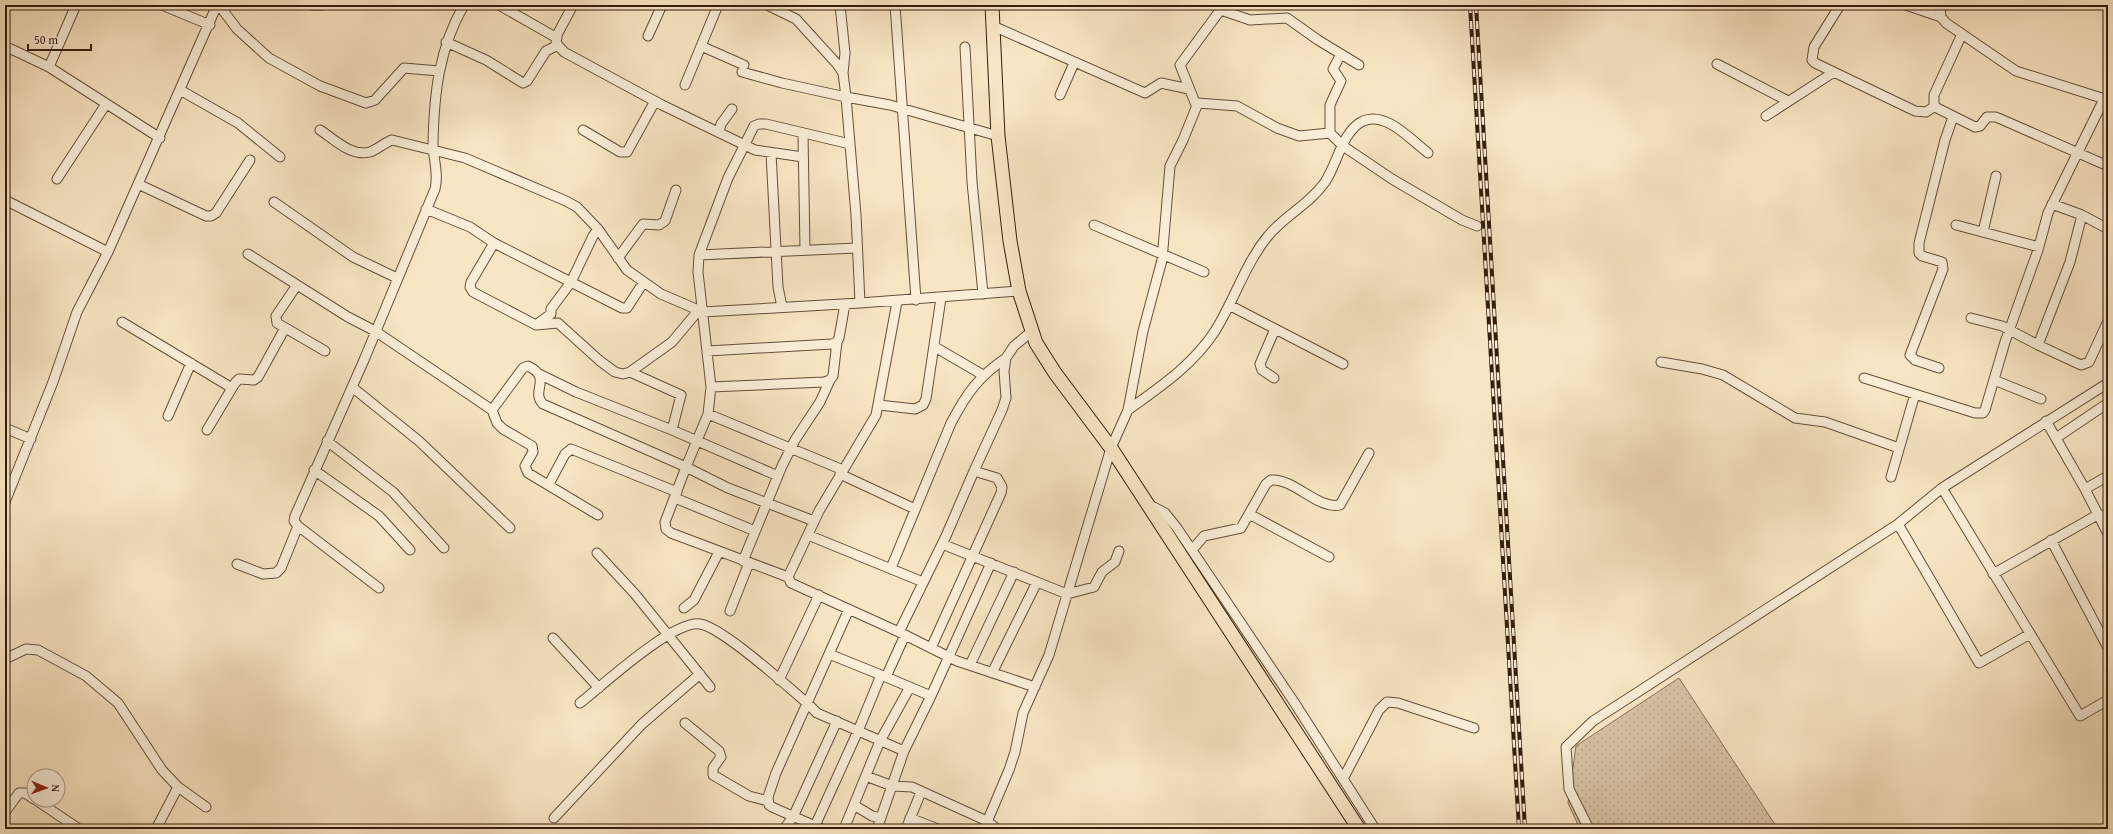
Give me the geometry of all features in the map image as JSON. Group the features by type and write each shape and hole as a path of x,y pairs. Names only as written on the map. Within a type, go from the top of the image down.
{"highway":[{"path":"992,5 998,136 1010,241 1019,291 1031,332 1036,343 1055,373 1111,448 1162,525 1359,829"}],"street":[{"path":"49,67 76,5"},
{"path":"162,5 210,25"},
{"path":"5,502 53,382 77,312 108,252 218,5 237,29 269,58 320,86 366,103 375,100 404,68 439,71"},
{"path":"312,5 322,5"},
{"path":"379,588 298,526 294,521 296,510 352,386 437,183 438,172 433,149 436,91 439,71 446,42 453,24 464,5"},
{"path":"500,5 557,42 564,52 655,101 755,150 803,158"},
{"path":"446,42 499,68 523,83 527,81 546,51 557,42 573,5"},
{"path":"648,36 662,5"},
{"path":"685,85 718,5"},
{"path":"767,5 788,14 804,26 843,73"},
{"path":"840,5 845,53 843,73 850,144 860,303"},
{"path":"895,5 916,300"},
{"path":"1840,5 1814,47 1812,60 1815,63 1915,111 1926,112 1935,106"},
{"path":"1864,378 1979,414 1986,410 2009,330 2039,247 2052,204 2106,100 2024,75 2007,66 1946,23 1941,17 1906,5"},
{"path":"1940,5 1941,17"},
{"path":"1196,105 1180,65 1223,8 1250,20 1279,17 1287,18 1318,40 1359,65"},
{"path":"993,26 1145,93 1161,83 1189,89"},
{"path":"1962,34 1934,95 1933,100 1935,106 1975,128 1980,126 1987,116 1996,117 2108,166"},
{"path":"701,46 743,68 782,83 902,108 998,136"},
{"path":"965,47 968,127 975,222 983,294"},
{"path":"5,48 11,49 49,67 160,138"},
{"path":"1341,54 1333,70 1341,81 1330,105 1330,133 1343,146 1392,178 1462,220 1477,226"},
{"path":"1060,94 1074,63"},
{"path":"1717,64 1788,101"},
{"path":"1766,116 1834,72"},
{"path":"180,90 238,123 280,157"},
{"path":"584,130 620,152 627,152 655,101"},
{"path":"986,825 1016,752 1023,713 1048,655 1111,448 1128,410 1135,368 1160,270 1170,166 1186,133 1196,105 1200,102 1237,106 1277,128 1299,136 1330,133"},
{"path":"57,179 106,104"},
{"path":"719,132 721,124 732,109"},
{"path":"1939,368 1915,360 1910,355 1943,269 1942,262 1922,256 1919,253 1918,248 1944,140 1953,117"},
{"path":"1128,410 1172,378 1191,360 1215,330 1268,235 1326,182 1343,146 1359,124 1370,119 1378,120 1393,126 1428,153"},
{"path":"850,144 759,124 751,130 744,144 728,178 699,255 698,272 700,311 711,387 708,414 665,522 666,529 671,533 719,552 788,577 791,583 902,633 949,657 1035,687"},
{"path":"320,130 343,146 354,151 371,152 392,140 465,158 566,201 577,207 598,229 627,270 643,283 661,294 700,311 897,302 1019,291"},
{"path":"803,133 805,250"},
{"path":"771,153 778,287 782,307"},
{"path":"138,184 206,216 211,216 216,213 250,160"},
{"path":"1983,232 1996,176"},
{"path":"618,258 643,224 659,225 665,221 676,190"},
{"path":"5,200 108,252"},
{"path":"274,202 352,257 397,278"},
{"path":"2052,204 2082,215 2108,229"},
{"path":"426,209 470,227 494,243 617,305 627,308 643,283"},
{"path":"2038,346 2068,268 2082,215"},
{"path":"1094,225 1204,272"},
{"path":"1956,225 2039,247"},
{"path":"598,229 593,236 571,282 551,309 551,314 558,323 615,372 623,374 630,372 672,342 700,311"},
{"path":"494,243 471,282 471,290 536,325 558,323"},
{"path":"699,255 857,248"},
{"path":"248,254 375,331 492,410 497,423 502,429 532,446 532,452 525,466 525,470 598,515"},
{"path":"297,284 276,316 277,323 325,351"},
{"path":"879,405 914,409 923,405 929,391 942,298"},
{"path":"788,577 814,521 872,424 879,405 897,302"},
{"path":"730,611 755,532 778,476 791,448 820,402 833,376 837,342 845,304"},
{"path":"1229,306 1343,364"},
{"path":"536,325 551,314"},
{"path":"1971,318 1998,324 2073,363 2087,364 2108,321"},
{"path":"122,322 232,388"},
{"path":"207,430 239,379 254,380 258,377 285,328"},
{"path":"1274,378 1262,370 1260,364 1275,329"},
{"path":"891,568 951,423 973,385 983,375 1006,358 1014,346 1031,332"},
{"path":"707,351 837,342"},
{"path":"935,347 983,375"},
{"path":"685,723 719,751 720,757 713,768 713,775 750,796 768,802 772,807 819,828 858,731 923,582 942,544 1004,404 1006,392 1004,371 1006,358"},
{"path":"1661,362 1702,369 1723,375 1795,418 1825,422 1899,448"},
{"path":"168,416 191,363"},
{"path":"492,410 523,368 528,366 539,374 576,392 672,430 778,476"},
{"path":"630,372 681,395 672,430"},
{"path":"539,374 539,396 540,401 543,404 728,488 814,521"},
{"path":"711,387 824,382 830,380"},
{"path":"1994,380 2041,399"},
{"path":"1589,829 1569,789 1566,747 1588,726 1898,524 1942,488 2108,383"},
{"path":"352,386 419,441 510,528"},
{"path":"1890,477 1915,394"},
{"path":"2056,438 2108,403"},
{"path":"708,414 791,448 915,509"},
{"path":"2046,421 2099,514 2108,534"},
{"path":"5,428 31,439"},
{"path":"327,441 393,492 444,548"},
{"path":"549,484 565,454 571,449 676,495 755,532"},
{"path":"1192,550 1204,536 1239,529 1266,484 1276,480 1330,505 1340,505 1368,453"},
{"path":"314,470 379,516 410,550"},
{"path":"932,648 1002,487 997,478 974,471"},
{"path":"2085,489 2108,476"},
{"path":"1942,488 2080,716 2108,700"},
{"path":"1148,504 1165,513 1192,550 1375,829"},
{"path":"1249,514 1329,557"},
{"path":"1993,574 2099,514"},
{"path":"1898,524 1979,663 2030,634"},
{"path":"237,564 263,574 276,573 281,568 298,526"},
{"path":"808,535 923,582"},
{"path":"2051,540 2108,648"},
{"path":"942,544 1067,594 1094,587 1102,572 1115,562 1119,551"},
{"path":"684,608 694,600 719,552"},
{"path":"597,553 635,594 710,687"},
{"path":"876,829 904,751 931,696 991,563"},
{"path":"970,665 1014,572"},
{"path":"992,673 1037,582"},
{"path":"779,680 819,595"},
{"path":"768,802 776,773 849,609"},
{"path":"580,703 668,634 691,624 709,626 727,638 807,703 817,713 904,751"},
{"path":"553,638 599,688"},
{"path":"5,659 26,650 38,650 86,676 118,703 162,770 178,787 206,807"},
{"path":"829,654 931,696"},
{"path":"554,818 642,724 700,674"},
{"path":"844,829 880,741 910,687"},
{"path":"1343,779 1379,710 1387,702 1398,703 1474,728"},
{"path":"784,829 793,817 837,722"},
{"path":"866,776 892,786 912,787 986,825 997,829"},
{"path":"156,829 178,787"},
{"path":"906,829 921,792"},
{"path":"6,810 19,793 26,794"},
{"path":"854,805 872,816 881,818"},
{"path":"48,808 78,829"},
{"path":"910,818 938,829"}],"shaded area":[{"path":"1679,678 1778,829 1580,829 1568,803 1576,746"}],"railway":[{"path":"1470,5 1519,829"},
{"path":"1476,5 1525,829"}]}
